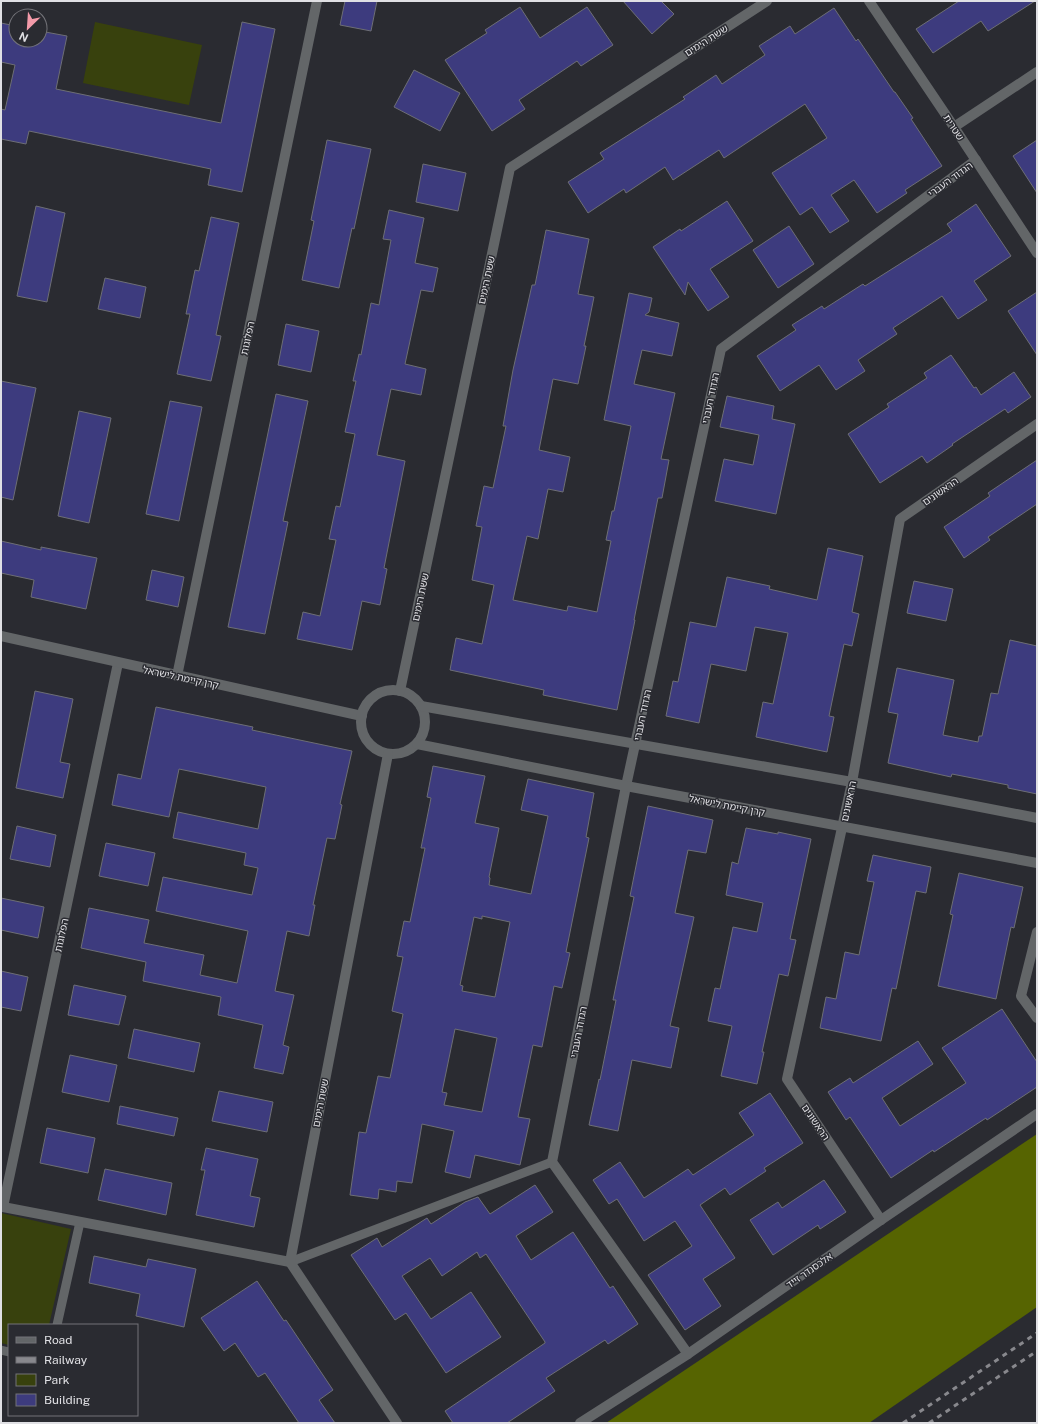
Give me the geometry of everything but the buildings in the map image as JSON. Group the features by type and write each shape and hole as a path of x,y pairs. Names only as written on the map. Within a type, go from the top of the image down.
{"street":[{"name":"הפלוגות","path":"177,676 317,1"},
{"name":"ששת הימים","path":"400,691 510,168 767,1"},
{"name":"שטרית","path":"869,1 1037,253"},
{"path":"954,127 1037,72"},
{"name":"הגדוד העברי","path":"552,1162 626,786 721,348 976,160"},
{"name":"הראשונים","path":"881,1220 787,1079 852,782 900,519 1037,424"},
{"name":"קרן קיימת לישראל","path":"1,636 362,716"},
{"name":"הפלוגות","path":"2,1207 118,663"},
{"path":"390,690 400,691 415,699 421,706 425,715 423,735 417,744 409,750 399,754 388,754 378,750 370,744 364,736 361,726 365,706 372,698 380,693 390,690"},
{"path":"421,706 852,782 1037,818"},
{"name":"קרן קיימת לישראל","path":"417,744 626,786 1037,863"},
{"name":"ששת הימים","path":"290,1262 388,754"},
{"path":"1037,932 1021,996 1037,1018"},
{"name":"אלכסנדר זייד","path":"580,1423 688,1354 1037,1114"},
{"path":"552,1162 688,1354"},
{"path":"2,1207 290,1262 397,1423"}],"lane":[{"path":"290,1262 552,1162"},
{"path":"57,1324 80,1222"}],"green space":[{"path":"95,22 202,45 189,105 83,83"},
{"path":"1037,1134 1037,1307 869,1423 606,1423"},
{"path":"1,1213 71,1229 49,1324 8,1324 8,1345 1,1343"}],"railway":[{"path":"903,1423 1037,1333"},
{"path":"929,1423 1037,1351"}]}
